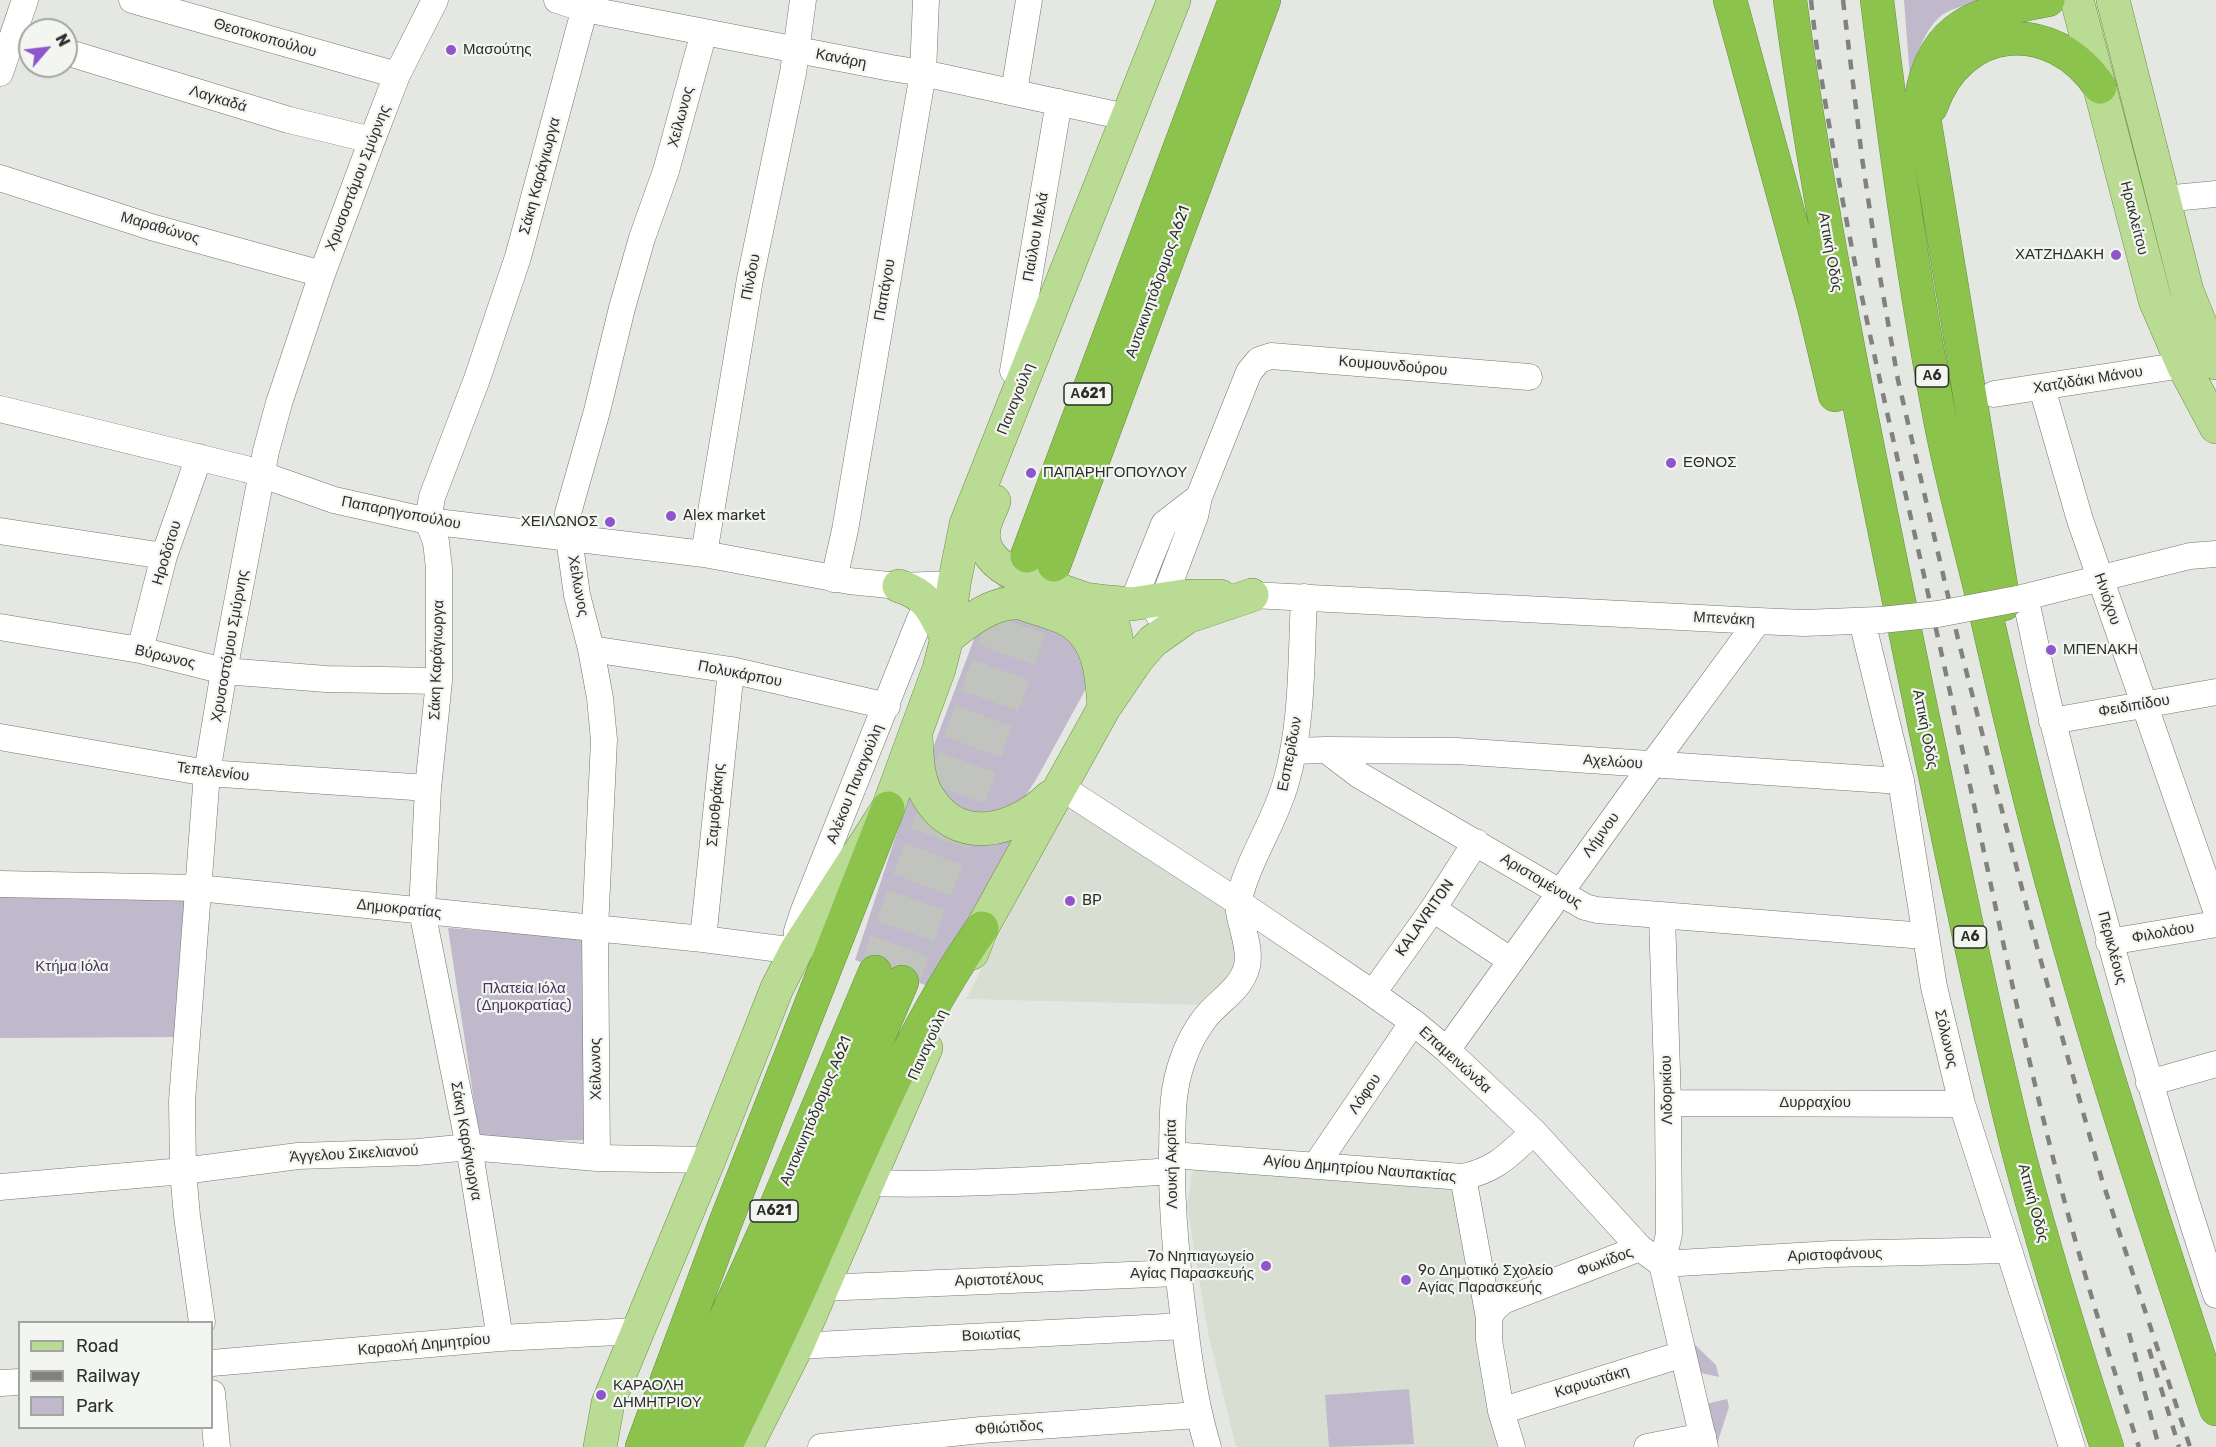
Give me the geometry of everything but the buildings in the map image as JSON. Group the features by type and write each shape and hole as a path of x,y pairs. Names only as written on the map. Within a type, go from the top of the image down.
{"highway":[{"name":"Αυτοκινητόδρομος Α621","path":"1160,237 1235,0"},
{"name":"Αυτοκινητόδρομος Α621","path":"1032,565 1160,237 1264,0"},
{"path":"1730,0 1814,307 1882,597 1924,720"},
{"name":"Αττική Οδός","path":"1790,0 1802,90 1839,299 1944,823 2019,1153 2059,1300 2107,1447"},
{"name":"Α6","path":"1877,0 1912,252 1940,422 2017,746 2057,902 2129,1146 2216,1409"},
{"path":"2017,746 2010,643 1921,99 1923,84 1935,55 1947,39 1971,20 1988,13 2048,0"},
{"path":"1926,132 1931,105 1952,71 1971,52 1998,40 2031,38 2054,46 2082,64 2100,87"},
{"path":"642,1447 726,1221 888,807"},
{"path":"725,1447 786,1322 887,1091 953,970 982,928"},
{"name":"Αυτοκινητόδρομος Α621","path":"667,1447 774,1211 889,977 799,1222 751,1323 697,1447"}],"main road":[{"name":"Παναγούλη","path":"796,951 888,807 939,669 947,638 954,584 966,524 1174,0"},
{"name":"Παναγούλη","path":"1197,0 984,528 986,547 990,555 1004,569 1032,565 1100,609 1183,596 1252,595"},
{"name":"Ηρακλείτου","path":"2077,0 2155,300 2207,360"},
{"name":"Ηρακλείτου","path":"2114,0 2163,199 2207,360 2216,427"},
{"path":"954,584 1032,565"},
{"path":"899,586 912,590 925,599 939,620 947,638 976,616 1013,602 1100,609 1091,644 1098,658 1104,708"},
{"name":"Παναγούλη","path":"746,1447 797,1346 866,1183 982,928 1104,708 1138,658 1153,641 1187,617 1252,595"},
{"path":"916,728 918,765 926,794 935,807 958,824 986,830 1016,822 1044,803 1061,787"},
{"path":"600,1447 608,1402 709,1160 777,988 796,951"}],"street":[{"path":"0,74 25,0"},
{"name":"Θεοτοκοπούλου","path":"132,0 397,75"},
{"name":"Χρυσοστόμου Σμύρνης","path":"202,1321 187,1216 183,1171 182,1101 207,773 224,671 261,476 279,403 322,274 397,75 435,0"},
{"name":"Κανάρη","path":"557,0 704,32 923,73 1126,117"},
{"name":"Πίνδου","path":"704,554 750,279 793,73 803,0"},
{"name":"Παπάγου","path":"834,579 847,518 923,73 926,0"},
{"path":"1014,92 1029,0"},
{"name":"Σάκη Καράγιωργα","path":"500,1338 469,1147 422,911 428,788 439,681 439,561 436,542 428,521 432,497 477,379 518,257 586,5"},
{"name":"Χείλωνος","path":"597,1158 595,929 604,740 600,698 591,649 577,595 568,513 597,411 622,308 642,238 666,171 704,32"},
{"name":"Λαγκαδά","path":"78,56 289,120 372,140"},
{"name":"Παύλου Μελά","path":"1012,371 1059,102"},
{"name":"Μαραθώνος","path":"0,178 152,227 322,274"},
{"path":"2163,199 2216,194"},
{"name":"Κουμουνδούρου","path":"1259,360 1271,356 1528,377"},
{"name":"Παναγούλη","path":"1138,658 1165,598 1195,516 1199,496 1250,372 1259,360"},
{"name":"Χατζιδάκι Μάνου","path":"1994,394 2207,360"},
{"name":"Ηνιόχου","path":"2042,388 2080,520 2216,910"},
{"name":"Παπαρηγοπούλου","path":"0,409 246,469 334,500 428,521 704,554 834,579 899,586 954,584"},
{"name":"Ηροδότου","path":"140,650 164,556 199,457"},
{"name":"Παναγούλη","path":"1100,609 1164,524 1199,496"},
{"path":"0,531 164,556"},
{"name":"Μπενάκη","path":"2190,556 2216,537"},
{"name":"Μπενάκη","path":"1252,595 1804,623 1871,621 1938,614 2021,598 2190,556 2216,554"},
{"name":"Εσπερίδων","path":"1238,902 1279,804 1293,751 1298,717 1304,597"},
{"name":"Περικλέους","path":"2021,598 2109,942 2149,1083 2214,1281"},
{"name":"Αλέκου Παναγούλη","path":"796,951 797,930 804,910 920,619"},
{"name":"Λήμνου","path":"1447,1050 1510,960 1758,621"},
{"name":"Σόλωνος","path":"1871,621 1901,782 1925,936 1945,1035 1962,1104 2072,1447"},
{"name":"Βύρωνος","path":"0,627 140,650 224,671 326,679 439,681"},
{"name":"Πολυκάρπου","path":"591,649 731,670 887,706"},
{"name":"Σαμοθράκης","path":"703,939 731,670"},
{"name":"Φειδιπίδου","path":"2052,721 2216,692"},
{"name":"Τεπελενίου","path":"0,737 207,773 428,788"},
{"path":"1293,751 1326,750"},
{"name":"Αχελώου","path":"1326,750 1456,751 1901,782"},
{"name":"Αριστομένους","path":"1326,750 1359,775 1585,907 1662,916 1925,936"},
{"name":"Επαμεινώνδα","path":"1061,787 1238,902 1413,1022 1447,1050 1534,1132 1640,1248 1662,1264"},
{"name":"KALAVRITON","path":"1372,993 1433,909 1476,842"},
{"name":"Δημοκρατίας","path":"0,884 198,888 703,939 796,951"},
{"name":"Λουκή Ακρίτα","path":"1208,1447 1198,1414 1177,1273 1171,1109 1175,1084 1183,1060 1206,1017 1237,987 1246,967 1248,953 1238,902"},
{"path":"1433,909 1510,960"},
{"name":"Λιδορικίου","path":"1662,916 1668,1103 1668,1234 1662,1264"},
{"name":"Φιλολάου","path":"2109,942 2216,924"},
{"name":"Λόφου","path":"1316,1165 1413,1022"},
{"path":"2149,1083 2216,1064"},
{"name":"Δυρραχίου","path":"1668,1103 1962,1104"},
{"name":"Αγίου Δημητρίου Ναυπακτίας","path":"866,1183 927,1185 971,1183 1172,1163 1316,1165 1463,1177 1494,1167 1534,1132"},
{"name":"Άγγελου Σικελιανού","path":"0,1187 183,1171 298,1156 418,1152 469,1147 597,1158 709,1160"},
{"path":"1463,1177 1496,1309 1489,1340 1501,1411 1512,1447"},
{"name":"Φωκίδος","path":"1496,1309 1640,1248"},
{"name":"Αριστοφάνους","path":"1662,1264 1832,1254 2008,1250"},
{"path":"1647,1447 1704,1442 1662,1264"},
{"name":"Αριστοτέλους","path":"821,1288 1177,1273"},
{"name":"Βοιωτίας","path":"797,1346 1185,1326"},
{"name":"Καραολή Δημητρίου","path":"213,1363 500,1338 637,1331"},
{"name":"Καρυωτάκη","path":"1501,1411 1683,1354"},
{"path":"0,1383 18,1382"},
{"path":"213,1404 217,1447"},
{"name":"Φθιώτιδος","path":"821,1447 981,1430 1198,1414"}],"shaded area":[{"path":"1070,797 1236,898 1244,961 1208,1005 966,999"},
{"name":"9ο Δημοτικό Σχολείο Αγίας Παρασκευής","path":"1202,1166 1452,1184 1480,1323 1497,1447 1236,1447 1208,1333 1187,1205 1192,1172"}],"green space":[{"path":"1904,0 1988,1 1953,9 1936,21 1921,44 1910,79"},
{"path":"1008,616 1073,636 1088,685 1024,798 1011,809 971,814 945,799 932,764 934,745 976,634"},
{"path":"911,790 1018,837 931,987 855,960"},
{"name":"Κτήμα Ιόλα","path":"0,895 185,898 183,1037 0,1038"},
{"name":"Πλατεία Ιόλα (Δημοκρατίας)","path":"448,928 587,938 593,1140 480,1141"},
{"path":"1687,1337 1716,1365 1719,1377 1697,1372"},
{"path":"1409,1389 1414,1444 1329,1447 1325,1395"},
{"path":"1727,1399 1729,1407 1716,1447 1706,1404"}],"tunnel":[{"path":"875,972 1019,580"},
{"path":"902,982 1047,583"}],"railway":[{"path":"1811,0 1819,64 1848,228 2020,1017 2070,1222 2139,1447"},
{"path":"1843,0 1862,158 1898,380 1958,639 2037,947 2102,1180 2190,1447"},
{"path":"2129,1333 2159,1447"},
{"path":"2149,1349 2179,1447"}],"place":[{"name":"Μασούτης","path":"451,50"},
{"name":"ΧΑΤΖΗΔΑΚΗ","path":"2116,255"},
{"name":"ΕΘΝΟΣ","path":"1671,463"},
{"name":"ΠΑΠΑΡΗΓΟΠΟΥΛΟΥ","path":"1031,473"},
{"name":"Alex market","path":"671,516"},
{"name":"ΧΕΙΛΩΝΟΣ","path":"610,522"},
{"name":"ΜΠΕΝΑΚΗ","path":"2051,650"},
{"name":"BP","path":"1070,901"},
{"name":"7ο Νηπιαγωγείο Αγίας Παρασκευής","path":"1266,1266"},
{"name":"9ο Δημοτικό Σχολείο Αγίας Παρασκευής","path":"1406,1280"},
{"name":"ΚΑΡΑΟΛΗ ΔΗΜΗΤΡΙΟΥ","path":"601,1395"}]}
